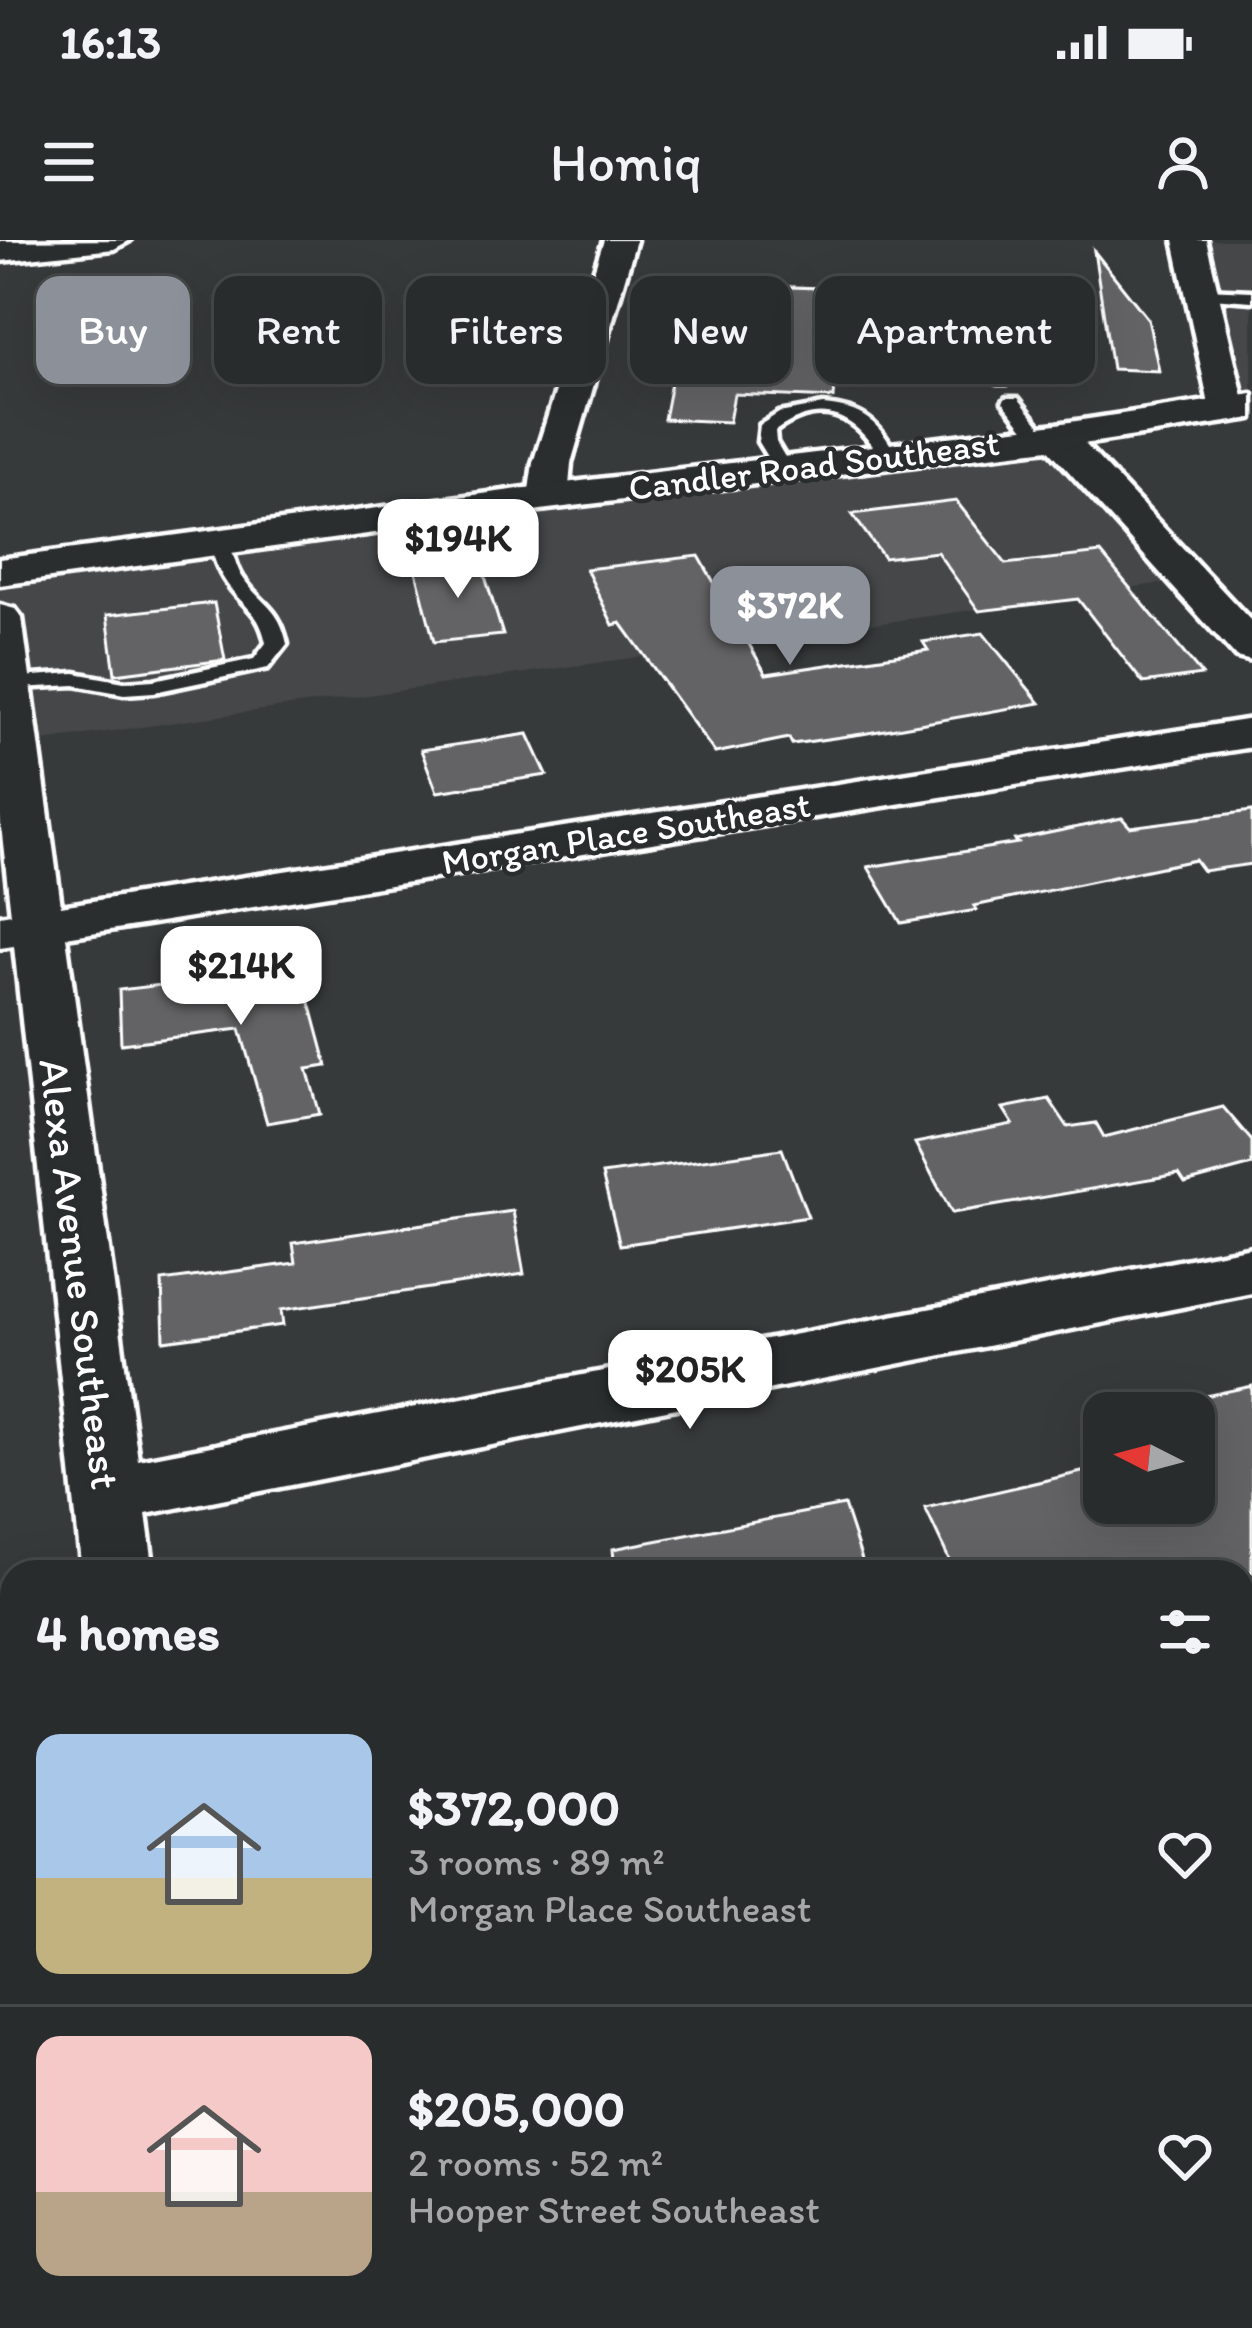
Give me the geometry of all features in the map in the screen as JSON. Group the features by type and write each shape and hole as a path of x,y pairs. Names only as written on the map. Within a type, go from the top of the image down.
{"main road":[{"name":"Candler Road Southeast","path":"0,572 548,497 1049,437 1240,408"}],"street":[{"path":"0,251 110,240"},
{"path":"548,497 552,463 620,240"},
{"path":"1190,240 1240,408"},
{"path":"1049,437 1252,648"},
{"name":"Alexa Avenue Southeast","path":"0,618 18,930 117,1560"},
{"name":"Morgan Place Southeast","path":"18,930 1252,733"},
{"path":"109,1494 1252,1270"}],"lane":[{"path":"1203,294 1252,296"},
{"path":"1012,402 1049,437"},
{"path":"7,684 75,679 124,688 154,686 262,664 277,644 272,617 263,603 232,578 219,542"}],"shaded area":[{"path":"1178,240 1252,240 1252,405 1244,406"},
{"path":"1057,436 1199,578 0,747 0,566"}],"building":[{"path":"1094,251 1148,319 1159,371 1112,369"},
{"path":"791,287 815,288 815,384 835,384 834,398 734,394 729,422 664,419 671,384 791,384"},
{"path":"956,501 1006,564 1101,553 1202,675 1143,683 1078,599 979,611 937,552 884,558 852,514"},
{"path":"699,556 766,674 928,650 923,642 983,633 1040,703 715,753 621,623 613,625 586,569"},
{"path":"480,560 503,635 434,642 415,567"},
{"path":"214,603 225,660 115,674 107,615"},
{"path":"528,734 547,775 437,792 421,750"},
{"path":"1252,811 1252,864 1203,871 1195,860 901,923 868,867 1018,843 1015,840 1122,818 1130,827"},
{"path":"299,962 327,1066 307,1069 320,1114 267,1123 240,1029 121,1044 119,990 237,976"},
{"path":"1049,1099 1068,1127 1096,1123 1104,1137 1223,1107 1252,1141 1252,1165 1185,1183 1179,1174 952,1213 915,1143 1013,1124 1003,1108"},
{"path":"782,1149 808,1217 620,1245 602,1174"},
{"path":"513,1211 524,1274 281,1310 283,1325 164,1341 162,1281 296,1263 293,1243"},
{"path":"1252,1386 1252,1560 949,1560 925,1508 1083,1472 1083,1524 1215,1524 1215,1394"},
{"path":"844,1505 862,1560 614,1560 613,1549"}]}
